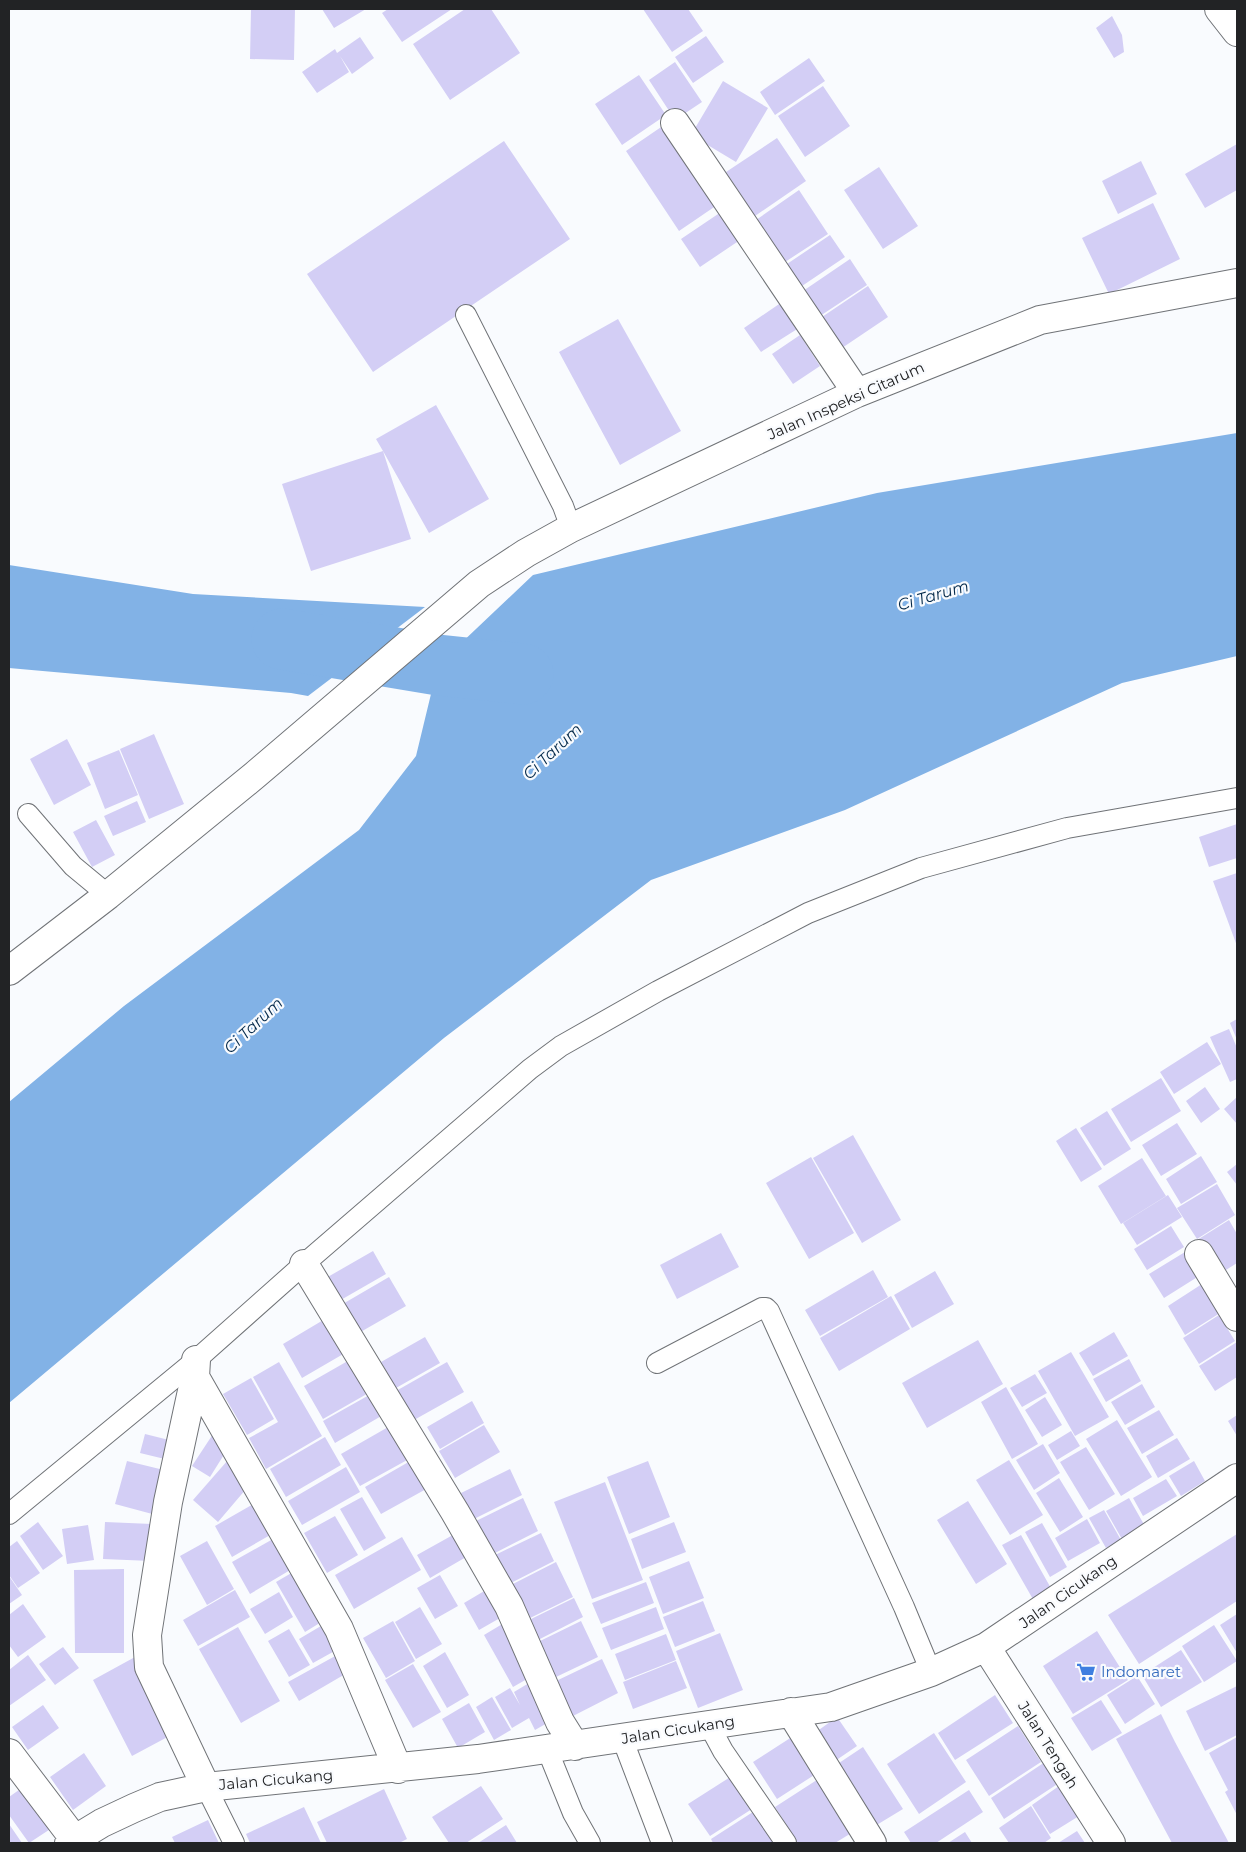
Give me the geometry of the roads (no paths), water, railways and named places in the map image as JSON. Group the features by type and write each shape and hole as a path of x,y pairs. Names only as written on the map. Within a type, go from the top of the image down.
{"street":[{"path":"1219,9 1237,32"},
{"path":"676,123 857,393"},
{"name":"Jalan Inspeksi Citarum","path":"9,971 108,895 255,775 479,584 526,553 571,528 857,393 1040,320 1237,283"},
{"path":"1199,1254 1237,1318"},
{"path":"304,1264 455,1512 509,1606 560,1722 575,1746"},
{"path":"196,1368 339,1629 398,1768"},
{"path":"196,1368 168,1502 147,1635 147,1647 149,1667 206,1787"},
{"name":"Jalan Cicukang","path":"72,1841 102,1823 142,1804 206,1787 398,1768 575,1746 831,1706 931,1672 986,1647 1237,1478"},
{"name":"Jalan Tengah","path":"986,1647 1111,1843"},
{"path":"791,1712 872,1843"},
{"path":"9,1753 72,1841"}],"lane":[{"path":"466,315 563,506 571,528"},
{"path":"9,1514 196,1368 304,1264 530,1069 561,1046 658,991 808,913 921,868 1067,828 1237,798"},
{"path":"28,814 73,866 108,895"},
{"path":"657,1363 762,1308 766,1308 769,1311 900,1598 931,1672"},
{"path":"709,1725 722,1751 786,1843"},
{"path":"622,1738 662,1843"},
{"path":"547,1749 573,1814 590,1843"},
{"path":"206,1787 234,1843"}],"water":[{"name":"Ci Tarum","path":"1237,433 1237,656 1122,683 845,810 651,880 444,1038 9,1403 9,1102 124,1006 359,830 416,756 438,665 533,575 877,493"},
{"path":"9,565 193,594 425,607 308,696 9,668"}],"waterway":[{"path":"282,639 438,665 523,674"}],"place":[{"name":"Indomaret","path":"1086,1672"}]}
